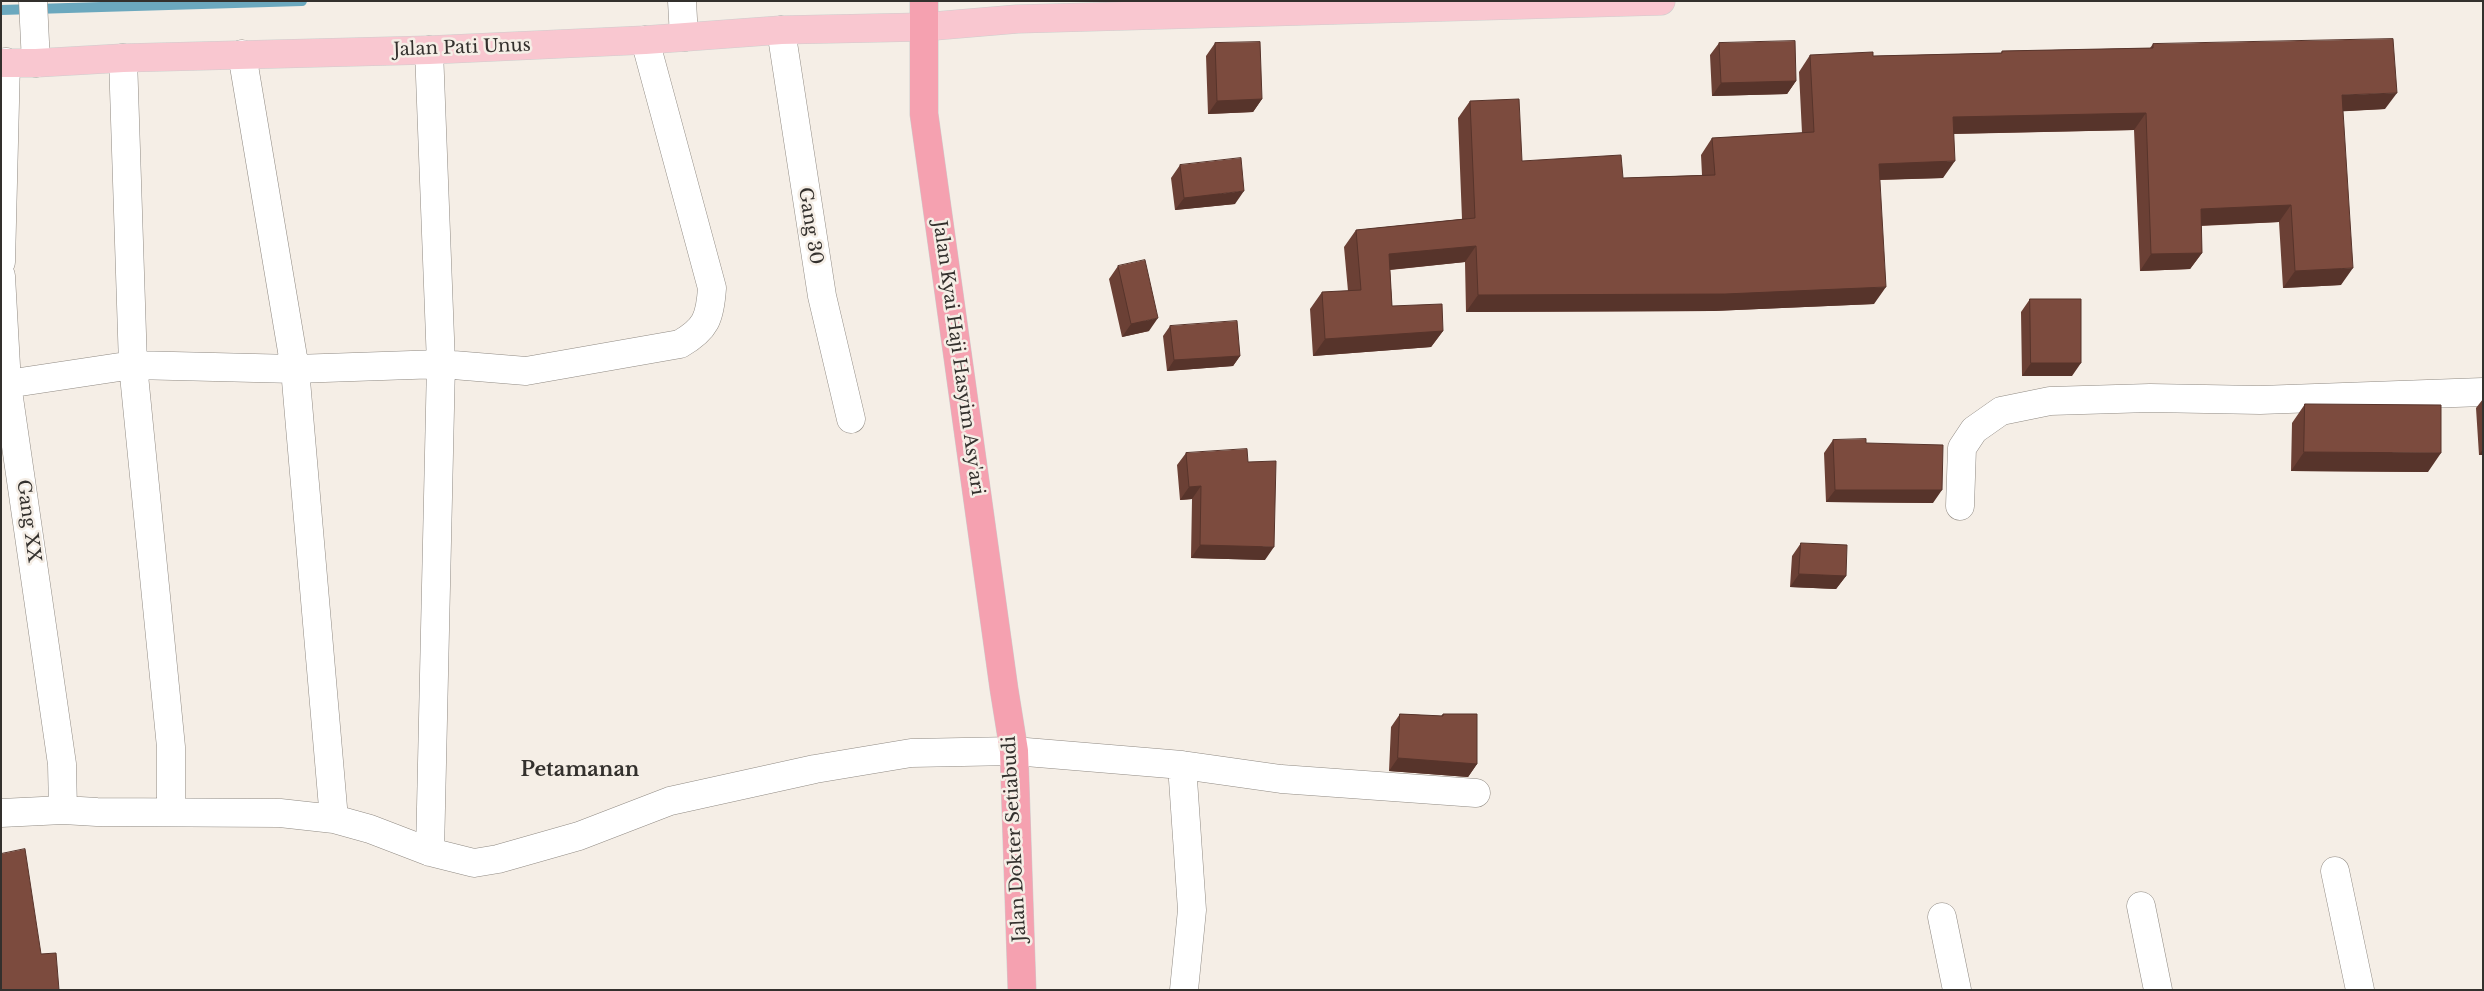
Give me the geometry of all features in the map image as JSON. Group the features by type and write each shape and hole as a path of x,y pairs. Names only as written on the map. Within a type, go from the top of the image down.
{"highway":[{"name":"Jalan Kyai Haji Hasyim Asy'ari","path":"924,12 924,114 1004,689"},
{"name":"Jalan Dokter Setiabudi","path":"1004,689 1014,751 1022,990"}],"main road":[{"name":"Jalan Pati Unus","path":"3,62 36,64 123,58 429,50 645,40 781,30 924,12 1017,19 1661,1"}],"street":[{"path":"682,1 684,37"},
{"path":"33,12 36,64"},
{"name":"Gang 30","path":"781,30 820,287 851,419"},
{"path":"7,384 133,365 295,369 441,364 526,371 680,344 698,333 711,310 712,288 645,40"},
{"path":"429,50 441,364 430,852"},
{"path":"242,54 295,369 334,819"},
{"path":"123,58 133,365 171,747 171,798"},
{"path":"1,262 3,62"},
{"name":"Gang XX","path":"1,276 7,384 62,764 62,802"},
{"path":"1960,506 1962,448 1974,430 1987,419 2011,409 2050,401 2150,398 2260,400 2483,392"},
{"path":"1,813 62,802 171,798 334,819 370,829 430,852 474,863 498,859 579,836 670,801 815,769 911,753 1014,751 1182,765 1281,779 1476,793"},
{"path":"1182,765 1192,910 1184,990"},
{"path":"2335,870 2360,990"},
{"path":"2141,906 2158,990"},
{"path":"1942,917 1958,990"}],"building":[{"path":"2393,39 2397,93 2342,95 2353,268 2295,271 2291,205 2201,209 2202,253 2151,254 2146,113 1953,117 1955,161 1879,164 1886,287 1725,294 1478,295 1476,246 1389,254 1392,306 1442,304 1443,331 1325,339 1322,292 1361,290 1356,230 1475,218 1470,101 1519,99 1522,161 1621,155 1623,178 1715,175 1712,138 1814,132 1810,55 1873,52 1873,56 2002,53 2002,51 2153,48 2153,44"},
{"path":"1795,41 1796,81 1721,83 1719,43"},
{"path":"1260,42 1262,99 1217,101 1215,43"},
{"path":"1241,158 1244,191 1184,198 1180,165"},
{"path":"1145,260 1158,318 1131,324 1118,266"},
{"path":"2030,299 2081,299 2081,363 2031,363"},
{"path":"1237,321 1240,356 1174,360 1170,326"},
{"path":"2305,404 2441,405 2441,453 2304,452"},
{"path":"1866,439 1866,443 1943,445 1942,490 1835,490 1833,440"},
{"path":"1247,449 1248,462 1276,461 1274,547 1200,545 1201,486 1189,487 1186,453"},
{"path":"1801,543 1847,545 1846,576 1799,574"},
{"path":"1400,714 1443,716 1443,714 1477,714 1477,764 1398,758"},
{"path":"25,849 41,954 56,953 59,990 1,990 1,854"}],"waterway":[{"path":"1,10 302,1"}],"district":[{"name":"Petamanan","path":"580,770"}]}
